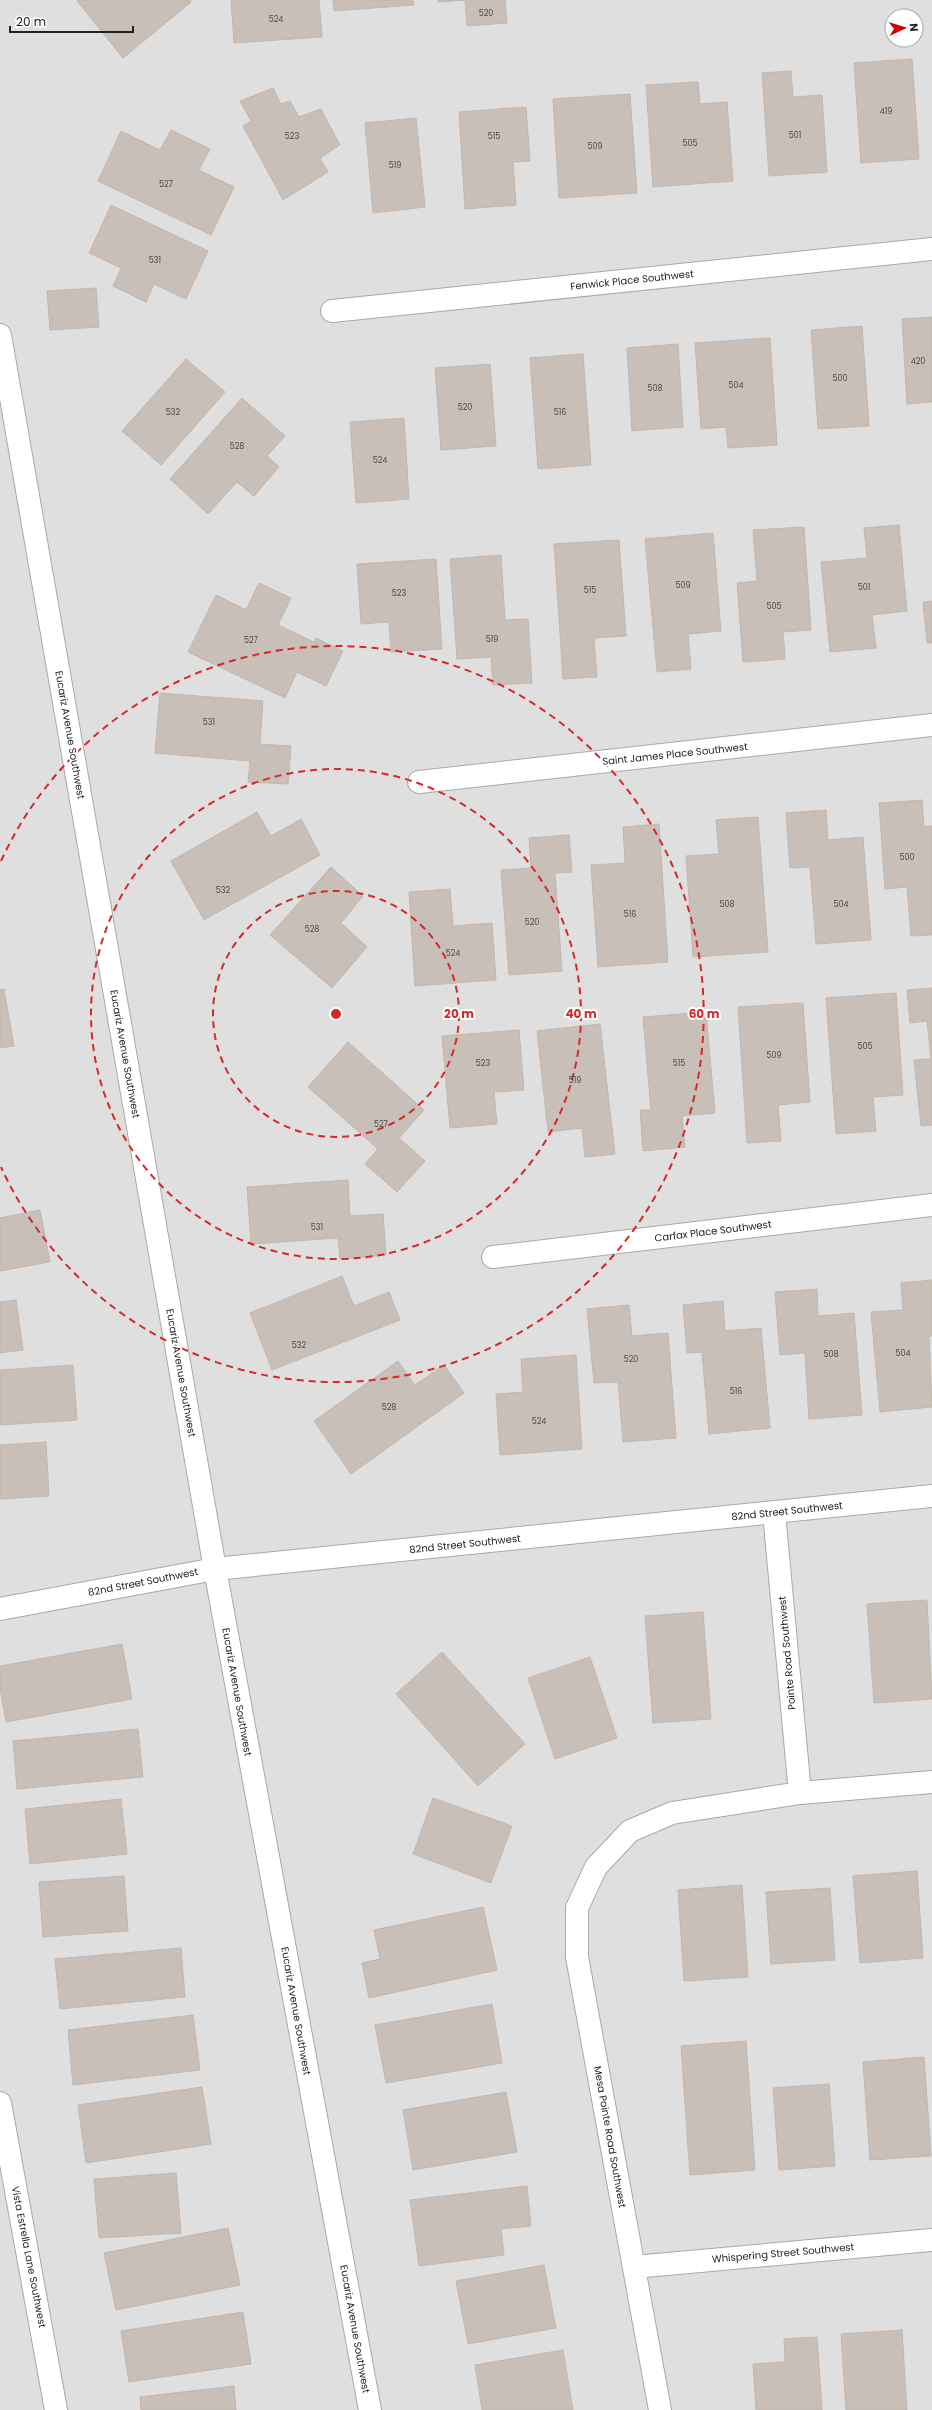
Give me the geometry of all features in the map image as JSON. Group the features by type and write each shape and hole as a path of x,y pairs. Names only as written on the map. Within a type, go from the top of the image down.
{"street":[{"name":"Fenwick Place Southwest","path":"332,311 932,248"},
{"name":"Eucariz Avenue Southwest","path":"0,334 215,1569 370,2410"},
{"name":"Saint James Place Southwest","path":"419,782 932,725"},
{"name":"Carfax Place Southwest","path":"493,1257 932,1206"},
{"name":"82nd Street Southwest","path":"0,1610 215,1569 932,1496"},
{"name":"Pointe Road Southwest","path":"774,1513 800,1793"},
{"name":"Mesa Pointe Road Southwest","path":"660,2410 577,1957 577,1908 596,1867 630,1831 672,1813 800,1793 932,1782"},
{"name":"Vista Estrella Lane Southwest","path":"0,2103 56,2410"},
{"name":"Whispering Street Southwest","path":"634,2267 932,2240"}],"shaded area":[{"path":"0,0 932,0 932,2410 0,2410"}],"building":[{"path":"190,0 191,2 123,58 77,1"},
{"path":"231,0 319,0 322,37 234,43"},
{"path":"333,0 413,0 414,5 334,11"},
{"path":"438,0 465,0 438,2"},
{"path":"465,0 505,0 507,23 467,26"},
{"path":"912,59 919,159 861,163 854,63"},
{"path":"791,71 793,97 822,95 827,172 769,176 762,73"},
{"path":"698,82 700,104 727,102 733,181 653,187 646,85"},
{"path":"273,88 281,104 290,101 299,117 321,109 340,145 320,158 328,172 283,200 243,126 251,121 240,101"},
{"path":"630,94 637,193 559,198 553,99"},
{"path":"526,107 530,161 513,162 516,205 465,209 459,112"},
{"path":"416,118 425,207 373,213 365,123"},
{"path":"171,130 210,149 199,170 234,187 211,235 98,181 121,131 160,150"},
{"path":"111,205 208,251 186,299 154,284 146,302 113,286 121,268 89,253"},
{"path":"96,288 99,327 50,330 47,291"},
{"path":"932,317 932,402 907,404 902,319"},
{"path":"862,326 869,426 818,429 811,330"},
{"path":"770,338 777,445 728,448 726,427 701,429 695,343"},
{"path":"678,344 683,427 632,431 627,348"},
{"path":"583,354 591,465 538,469 530,358"},
{"path":"186,359 225,392 161,465 122,431"},
{"path":"490,364 496,446 441,450 435,368"},
{"path":"242,398 285,436 267,456 279,467 254,496 237,482 208,514 170,479"},
{"path":"404,418 409,499 356,503 350,422"},
{"path":"899,525 907,611 872,615 876,648 830,652 821,562 867,558 864,528"},
{"path":"804,527 811,630 783,632 785,659 743,662 737,583 757,581 753,530"},
{"path":"713,533 721,631 688,634 691,669 657,672 645,539"},
{"path":"619,540 626,636 594,638 597,677 563,679 554,544"},
{"path":"501,555 505,620 528,619 532,683 493,685 491,657 457,659 450,559"},
{"path":"436,559 442,649 391,652 389,622 361,624 357,564"},
{"path":"259,583 291,598 278,625 314,642 316,638 343,651 326,686 297,672 285,698 188,652 216,595 246,610"},
{"path":"932,601 932,643 927,643 923,602"},
{"path":"160,693 263,701 260,744 291,746 288,784 248,782 250,761 155,753"},
{"path":"922,800 924,827 932,826 932,935 911,936 907,887 885,889 879,803"},
{"path":"826,810 828,840 863,837 871,940 816,944 810,867 790,868 786,813"},
{"path":"257,812 271,836 301,819 320,855 204,920 171,861"},
{"path":"758,817 768,952 693,957 686,856 719,854 716,820"},
{"path":"659,824 668,962 598,967 591,865 625,863 623,827"},
{"path":"569,835 572,872 555,873 562,971 509,975 501,870 531,868 529,838"},
{"path":"331,867 363,896 341,923 367,947 332,988 270,935"},
{"path":"450,889 453,926 492,923 496,980 415,986 409,892"},
{"path":"932,988 932,1125 921,1126 914,1060 931,1059 927,1021 910,1023 907,990"},
{"path":"4,989 14,1046 0,1048 0,990"},
{"path":"896,993 903,1095 873,1097 876,1131 836,1134 826,998"},
{"path":"803,1003 810,1102 778,1105 781,1141 747,1143 738,1007"},
{"path":"706,1012 715,1113 682,1116 685,1147 643,1151 640,1110 651,1110 643,1017"},
{"path":"600,1024 615,1154 585,1157 582,1128 548,1132 537,1031"},
{"path":"519,1030 524,1090 494,1092 497,1124 450,1128 442,1036"},
{"path":"348,1042 424,1110 399,1138 425,1161 397,1192 365,1164 378,1149 308,1087"},
{"path":"348,1180 350,1216 383,1214 386,1255 340,1259 338,1238 251,1244 247,1187"},
{"path":"40,1210 50,1262 0,1271 0,1218"},
{"path":"342,1276 354,1306 389,1292 400,1320 272,1370 250,1313"},
{"path":"932,1280 932,1336 929,1336 932,1407 880,1412 871,1312 903,1310 901,1283"},
{"path":"817,1289 818,1316 854,1313 862,1415 809,1419 805,1353 780,1355 775,1292"},
{"path":"16,1300 23,1350 0,1353 0,1302"},
{"path":"723,1301 725,1331 761,1328 770,1428 709,1434 702,1352 687,1353 683,1305"},
{"path":"629,1305 632,1336 668,1333 676,1438 623,1442 618,1382 594,1383 587,1309"},
{"path":"576,1355 582,1449 500,1455 496,1394 523,1392 521,1359"},
{"path":"398,1361 415,1385 444,1365 464,1393 351,1474 314,1421"},
{"path":"73,1365 77,1420 0,1425 0,1370"},
{"path":"46,1442 49,1496 0,1499 0,1445"},
{"path":"927,1600 932,1699 874,1703 867,1604"},
{"path":"703,1612 711,1719 653,1723 645,1616"},
{"path":"122,1644 132,1699 6,1722 0,1688 0,1666"},
{"path":"442,1652 525,1744 478,1786 396,1694"},
{"path":"590,1657 617,1738 555,1759 528,1678"},
{"path":"138,1729 143,1777 17,1789 13,1741"},
{"path":"433,1798 512,1826 491,1883 413,1854"},
{"path":"121,1799 127,1854 30,1864 25,1809"},
{"path":"917,1871 923,1958 860,1963 853,1876"},
{"path":"124,1876 128,1931 43,1937 39,1882"},
{"path":"742,1885 748,1977 684,1981 678,1890"},
{"path":"830,1888 835,1960 771,1964 766,1892"},
{"path":"483,1907 497,1970 369,1998 362,1963 380,1959 374,1930"},
{"path":"181,1948 185,1997 60,2009 55,1959"},
{"path":"492,2004 502,2063 386,2083 375,2025"},
{"path":"193,2015 200,2070 73,2085 68,2030"},
{"path":"746,2041 755,2170 690,2175 681,2046"},
{"path":"924,2057 931,2156 870,2160 863,2062"},
{"path":"829,2084 835,2166 779,2170 773,2088"},
{"path":"202,2087 211,2144 86,2163 78,2105"},
{"path":"506,2092 517,2152 413,2170 403,2110"},
{"path":"176,2173 181,2233 99,2238 94,2179"},
{"path":"527,2186 531,2226 501,2229 504,2255 419,2266 410,2200"},
{"path":"228,2228 240,2285 116,2310 104,2253"},
{"path":"544,2265 556,2328 468,2344 456,2281"},
{"path":"243,2312 251,2364 129,2382 121,2331"},
{"path":"902,2330 907,2410 846,2410 841,2334"},
{"path":"817,2337 822,2410 756,2410 753,2364 785,2362 784,2339"},
{"path":"563,2350 573,2410 482,2410 475,2365"},
{"path":"234,2386 236,2410 141,2410 140,2397"}]}
